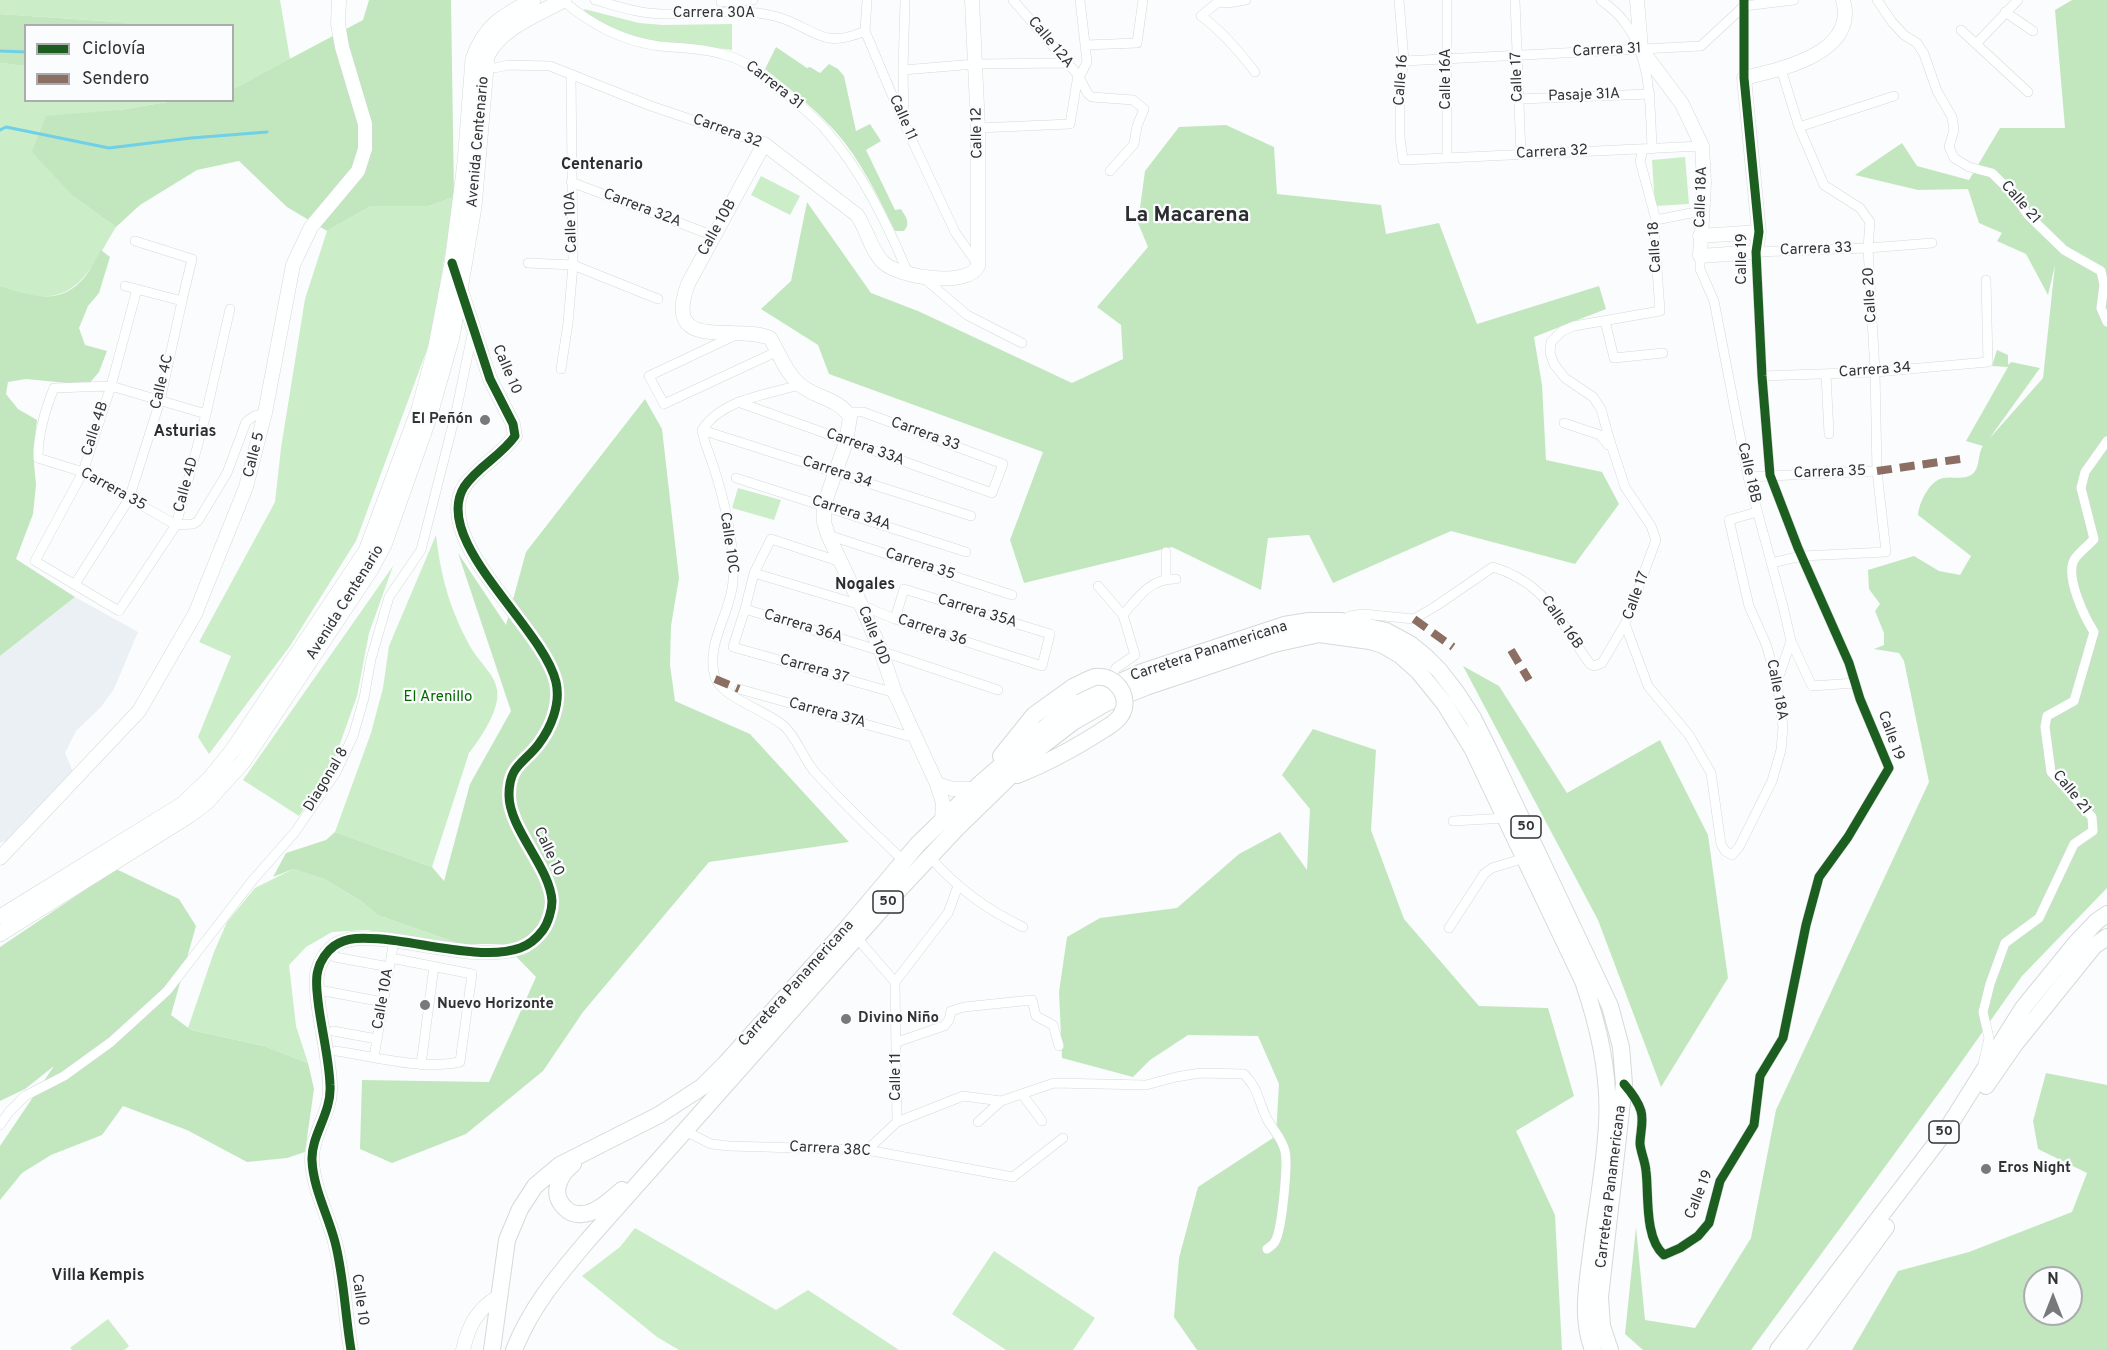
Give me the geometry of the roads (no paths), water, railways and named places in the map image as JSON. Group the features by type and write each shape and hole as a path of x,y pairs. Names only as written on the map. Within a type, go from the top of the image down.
{"highway":[{"name":"Carretera Panamericana","path":"492,1350 507,1240 513,1222 535,1186 560,1165 673,1107 709,1081 918,844 979,786 1061,714 1083,699 1142,672 1284,626 1309,621 1341,621 1386,631 1410,644 1439,670 1473,718 1605,996 1621,1047 1624,1084 1600,1298 1602,1326 1610,1350"},
{"name":"Carretera Panamericana","path":"514,1350 522,1329 542,1296 657,1161 895,894 956,829 1058,733 1106,703 1146,687 1274,644 1319,634 1383,645 1400,655 1431,686 1464,733 1576,964 1592,1006 1605,1070 1607,1124 1586,1301 1587,1329 1593,1350"},
{"path":"979,786 1034,716 1073,687 1095,677 1107,678 1117,684 1123,693 1125,705 1121,716 1062,755 1008,778"},
{"name":"50","path":"1778,1350 1947,1129 2023,1008 2076,943 2107,914"},
{"name":"50","path":"1796,1350 1827,1310 2015,1044 2094,946 2107,936"},
{"path":"598,1146 567,1168 558,1185 558,1200 574,1214 584,1214 600,1207 657,1161"}],"main road":[{"name":"Avenida Centenario","path":"0,917 183,804 212,777 232,751 366,552 425,390 436,346 452,262 465,163 473,59 478,43 499,29 533,0"},
{"name":"Avenida Centenario","path":"0,934 190,815 207,802 243,762 379,556 429,418 444,369 461,291 474,207 487,56 499,29 563,0"}],"street":[{"name":"Calle 5","path":"0,858 139,711 195,614 246,487 265,413 294,265 311,227 358,171 365,149 365,123 342,47 338,24 339,0"},
{"name":"Carrera 31","path":"563,0 589,22 622,38 719,53 736,58 760,72 822,126 840,148 861,177 915,274"},
{"name":"Carrera 30A","path":"595,0 648,13 749,13 773,16 836,40 850,38 865,31"},
{"path":"721,1 753,0"},
{"name":"Calle 11","path":"867,0 865,31 904,123 955,232 978,266"},
{"path":"904,123 905,0"},
{"name":"Calle 12","path":"972,0 978,128 978,266"},
{"name":"Calle 12A","path":"978,128 1070,124 1078,75 1013,0"},
{"path":"1080,0 1087,62 1081,74 1078,75 1088,94 1092,97 1133,100 1144,109 1137,126 1134,144 1110,171"},
{"path":"1246,0 1218,2 1201,16 1234,46 1255,72"},
{"name":"Calle 16","path":"1399,0 1404,61 1400,83 1400,137 1403,160"},
{"name":"Calle 16A","path":"1447,0 1447,158"},
{"name":"Calle 17","path":"1515,0 1521,155"},
{"path":"1601,0 1622,18 1641,49"},
{"name":"Calle 18","path":"1605,321 1660,311 1654,227 1656,220 1640,161 1647,149 1650,94 1641,49 1637,0"},
{"path":"1744,3 1794,0"},
{"path":"1744,78 1782,69 1814,55 1837,38 1845,27 1847,12 1843,0"},
{"name":"Calle 21","path":"1877,0 1892,22 1904,35 1917,43 1924,54 1937,91 1952,117 1954,130 1949,147 1954,158 1969,166 1992,173 2013,194 2028,215 2064,250 2101,271 2104,285 2101,308 2107,322"},
{"path":"1976,44 2018,0"},
{"path":"2006,13 2026,0"},
{"name":"Carrera 31","path":"1404,61 1701,46 1744,3"},
{"name":"Calle 19","path":"1624,1084 1634,1096 1641,1110 1640,1141 1646,1169 1648,1213 1653,1237 1664,1255 1698,1236 1708,1223 1720,1181 1754,1125 1760,1076 1783,1038 1806,925 1819,877 1848,837 1873,793 1886,777 1889,768 1849,663 1802,556 1770,475 1756,252 1759,232 1744,78 1744,3"},
{"path":"1085,45 1137,43 1143,4"},
{"path":"2006,13 2033,31"},
{"path":"1961,30 2028,92"},
{"name":"Calle 18A","path":"1641,49 1682,104 1702,146 1704,182 1700,256"},
{"path":"903,70 975,64 1068,63"},
{"name":"Carrera 32","path":"495,68 508,65 550,66 651,106 764,144 833,199 857,215 884,264 915,274"},
{"name":"Calle 20","path":"1782,69 1799,127 1824,185 1860,208 1870,222 1868,248 1875,372 1877,471 1886,552 1802,556"},
{"name":"Calle 10A","path":"561,369 573,265 571,74"},
{"name":"Pasaje 31A","path":"1519,99 1650,94"},
{"path":"1799,127 1894,96"},
{"name":"Calle 10B","path":"741,333 718,333 694,329 682,315 682,306 688,284 764,144"},
{"name":"Carrera 32","path":"1403,160 1702,146"},
{"name":"Carrera 32A","path":"571,182 714,236"},
{"path":"1656,220 1701,211"},
{"path":"955,232 964,237 978,236"},
{"path":"1700,236 1759,232"},
{"name":"Calle 4C","path":"75,584 129,499 160,400 192,259 135,241"},
{"name":"Carrera 33","path":"1700,256 1932,243"},
{"name":"Calle 18B","path":"1700,256 1700,268 1714,301 1748,477 1791,642 1812,686 1855,683"},
{"name":"Calle 10","path":"351,1350 336,1249 314,1175 312,1158 313,1147 329,1106 330,1085 317,988 318,970 326,953 336,944 348,939 394,940 470,951 518,949 540,935 547,924 552,902 545,876 512,813 509,798 510,781 516,766 538,746 551,723 556,703 556,682 541,648 474,556 459,525 458,505 465,486 486,464 506,448 515,435 513,424 490,379 452,262"},
{"path":"528,263 573,265 658,299"},
{"path":"915,274 950,279 961,278 976,270 978,266"},
{"path":"915,274 967,315 1022,343"},
{"name":"Carrera 34","path":"1762,376 1875,372 1988,362 1986,280"},
{"path":"125,286 181,303"},
{"name":"Calle 4B","path":"75,584 35,561 82,472 111,386 137,289"},
{"name":"Calle 4D","path":"75,584 119,611 176,525 206,414 230,309"},
{"path":"1605,321 1614,358 1663,353"},
{"name":"Calle 17","path":"1605,321 1574,326 1562,331 1551,342 1550,353 1554,364 1564,378 1593,397 1602,409 1625,487 1651,526 1656,540 1625,624 1648,686 1689,735 1711,773 1721,844 1725,851 1732,855"},
{"name":"Diagonal 8","path":"0,1125 25,1096 64,1076 111,1042 167,991 252,881 294,832 335,774 353,736 364,698 371,659 389,597 421,550 456,412 474,327"},
{"path":"702,430 709,419 727,407 799,385 791,376 778,351 770,338 741,333 649,376 664,404 778,351"},
{"path":"1826,374 1828,434"},
{"name":"Carrera 33","path":"799,385 836,403 848,415 863,412 1003,464 992,493"},
{"path":"111,386 206,414"},
{"name":"Carrera 35","path":"111,386 54,388 47,404 38,443 38,458 82,472 176,525"},
{"name":"Carrera 33A","path":"738,402 992,493"},
{"path":"176,525 193,524 198,521 226,473 246,422 254,416 265,413"},
{"name":"Calle 10D","path":"848,415 846,441 837,473 824,505 824,522 881,651 915,738 937,784 943,803 942,822"},
{"path":"1564,423 1600,435 1615,457"},
{"name":"Carrera 34","path":"702,430 971,516"},
{"name":"Calle 10C","path":"702,430 713,464 731,547 733,580 729,606 717,634 713,664 716,679 732,697 760,709 785,727 812,769 863,823 904,861"},
{"name":"Calle 21","path":"1982,1073 1989,1038 1983,1012 1990,984 2005,943 2039,918 2074,844 2093,831 2092,817 2051,772 2045,727 2048,716 2074,701 2094,632 2083,613 2072,575 2074,561 2094,539 2081,488 2085,472 2107,441"},
{"name":"Carrera 35","path":"1748,477 1877,471"},
{"name":"Carrera 34A","path":"736,478 966,552"},
{"name":"Calle 18A","path":"1732,855 1739,847 1772,781 1779,758 1783,727 1777,682 1766,644 1749,606 1729,520 1757,512"},
{"name":"Carrera 35","path":"828,535 1012,595"},
{"path":"745,609 754,573 771,539 841,562"},
{"path":"1166,552 1166,578"},
{"path":"1771,563 1802,556"},
{"name":"Calle 16B","path":"1341,621 1350,616 1363,614 1414,619 1493,567 1514,573 1539,592 1556,613 1583,655 1594,666 1602,663 1625,624"},
{"name":"Carrera 36","path":"754,573 861,605 895,619 1042,666"},
{"path":"1122,615 1151,584 1166,578 1176,579"},
{"path":"1098,586 1122,615 1134,655 1116,668 1108,687"},
{"name":"Carrera 35A","path":"895,619 904,589 1050,634 1042,666"},
{"name":"Carrera 37","path":"745,609 733,647 896,693"},
{"name":"Carrera 36A","path":"745,609 998,690"},
{"path":"1777,682 1791,642"},
{"name":"Carrera 37A","path":"739,689 915,738"},
{"path":"937,784 953,789 979,786"},
{"path":"1453,821 1506,818"},
{"path":"931,858 958,886 994,913 1023,927"},
{"path":"1449,928 1484,874 1492,868 1525,858"},
{"path":"856,938 896,982 948,913 958,886"},
{"name":"Calle 10A","path":"374,1057 394,940"},
{"path":"335,957 434,966 472,974 460,1062 442,1066 421,1065 336,1051"},
{"path":"421,1065 434,966"},
{"name":"Calle 11","path":"896,982 897,1122"},
{"path":"319,990 383,1002"},
{"path":"897,1042 944,1026 951,1011 964,1007 1032,1000 1036,1016 1053,1025 1059,1046"},
{"path":"333,1031 377,1039"},
{"path":"978,1122 1001,1101 1054,1083 1138,1085 1200,1073 1244,1074 1255,1086 1267,1118 1281,1140 1285,1154 1283,1201 1278,1229 1275,1243 1267,1249"},
{"path":"1022,1094 1042,1121"},
{"path":"867,1150 897,1122 963,1096 1001,1101"},
{"name":"Carrera 38C","path":"685,1131 711,1144 867,1150 1013,1177 1064,1138"},
{"path":"463,1350 467,1330 478,1313 498,1297"}],"waterway":[{"path":"0,51 24,52"},
{"path":"0,130 6,127 109,148 267,132"}],"place":[{"name":"El Peñón","path":"485,420"},
{"name":"Nuevo Horizonte","path":"425,1005"},
{"name":"Divino Niño","path":"846,1019"},
{"name":"Eros Night","path":"1986,1169"}],"district":[{"name":"Centenario","path":"602,166"},
{"name":"La Macarena","path":"1187,217"},
{"name":"Asturias","path":"185,433"},
{"name":"Nogales","path":"865,586"},
{"name":"Villa Kempis","path":"98,1277"}],"park label":[{"name":"El Arenillo","path":"438,698"}]}
